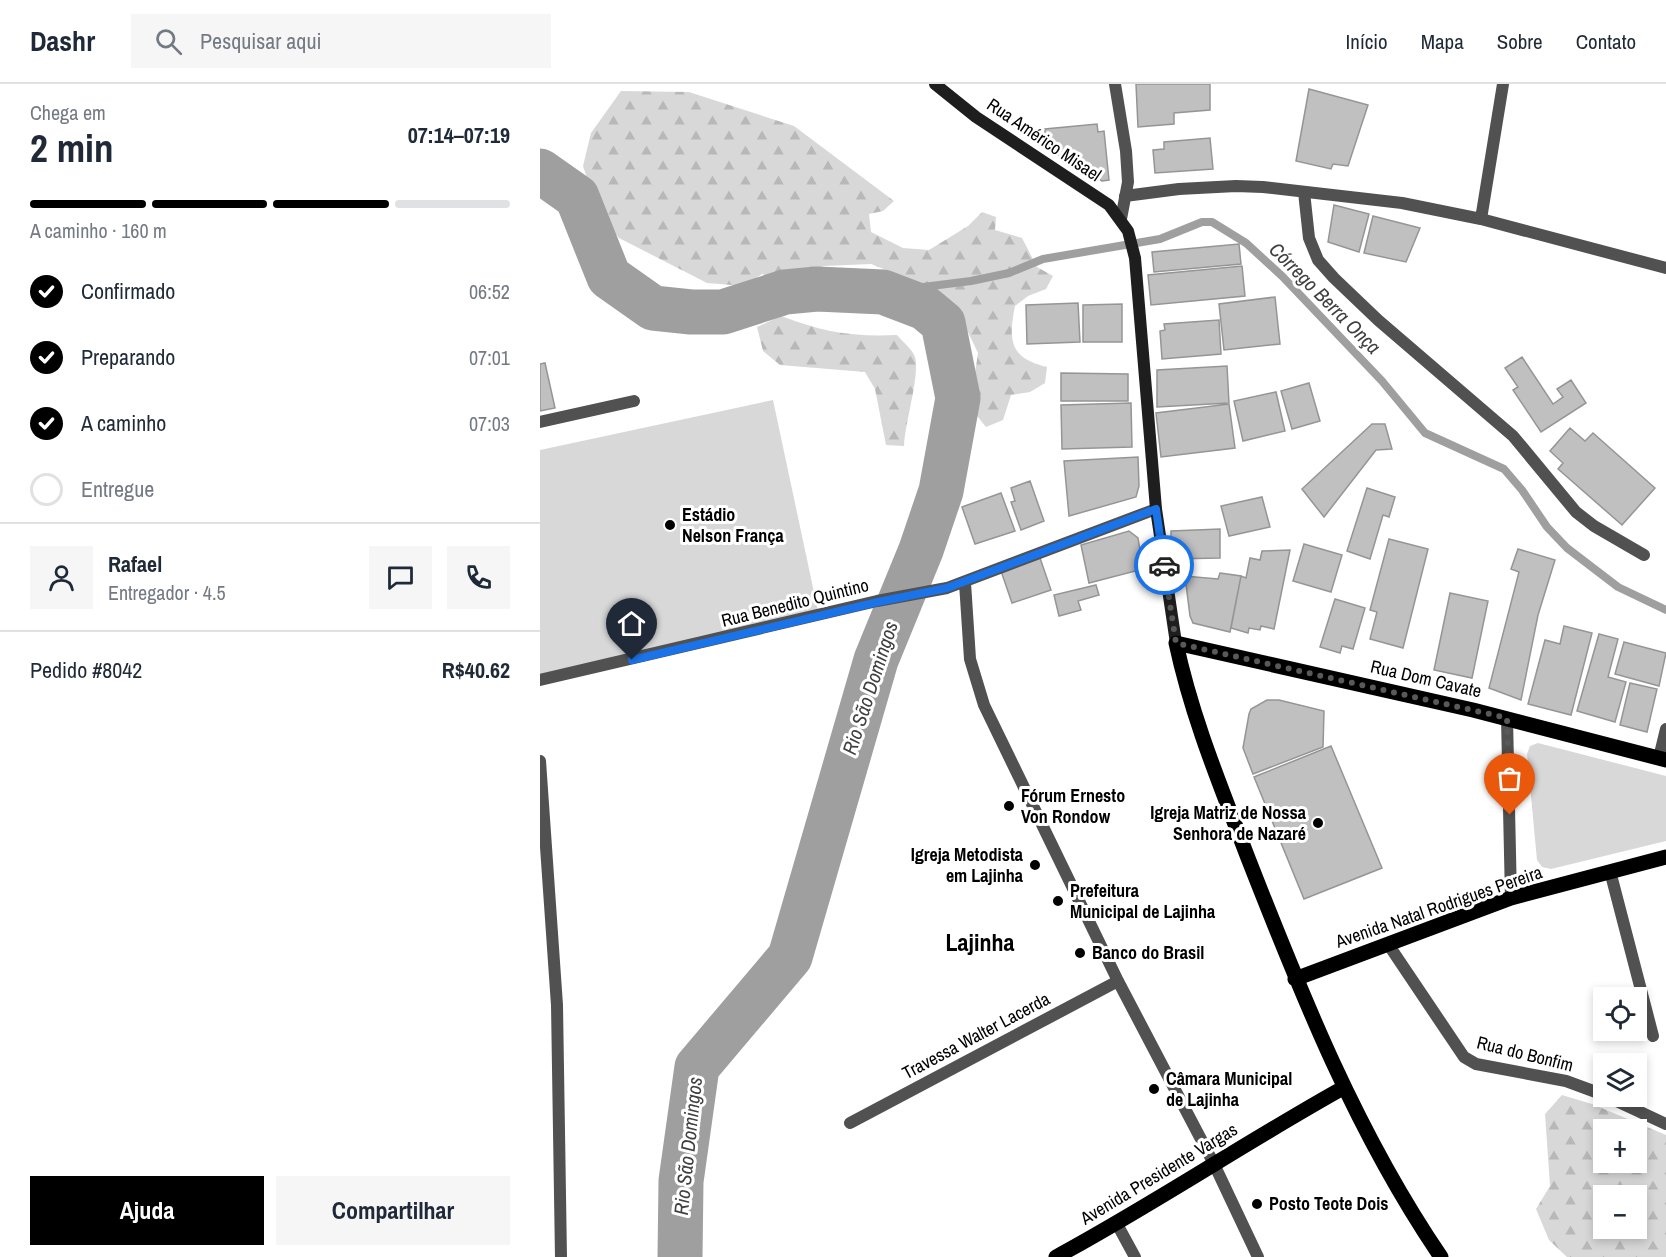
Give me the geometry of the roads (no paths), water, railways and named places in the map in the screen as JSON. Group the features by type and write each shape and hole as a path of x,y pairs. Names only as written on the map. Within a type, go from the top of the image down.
{"main road":[{"name":"Rua Américo Misael","path":"935,84 976,117 1109,205 1128,231 1135,258 1156,509 1176,643"},
{"name":"Rua Dom Cavate","path":"1176,643 1507,718 1662,759"},
{"path":"1176,643 1193,712 1295,979 1343,1088 1420,1226 1441,1257"},
{"name":"Avenida Natal Rodrigues Pereira","path":"1295,979 1511,898 1666,857"},
{"name":"Avenida Presidente Vargas","path":"1056,1257 1117,1224 1343,1088"}],"street":[{"path":"1115,84 1126,151 1128,182 1121,219"},
{"path":"1481,219 1503,84"},
{"path":"1125,196 1209,186 1263,187 1440,209 1666,268"},
{"path":"1304,192 1309,238 1318,260 1334,278 1378,320 1513,436 1576,512 1594,526 1644,555"},
{"path":"540,422 634,401"},
{"name":"Rua Benedito Quintino","path":"540,681 965,583 1076,537 1156,509"},
{"path":"965,583 970,659 984,705 1118,981 1214,1164 1258,1257"},
{"path":"1507,718 1511,898"},
{"path":"1662,759 1666,729"},
{"path":"540,761 556,1005 561,1257"},
{"path":"540,846 548,862"},
{"path":"1610,871 1653,1036"},
{"name":"Rua do Bonfim","path":"1388,944 1464,1057 1476,1064 1566,1081 1593,1091"},
{"name":"Travessa Walter Lacerda","path":"850,1123 1118,981"},
{"name":"Rua do Bonfim","path":"1629,1107 1666,1124"},
{"path":"1117,1224 1135,1257"}],"waterway":[{"name":"Rio São Domingos","path":"540,171 577,197 609,277 653,308 691,312 723,312 785,292 817,289 883,292 925,308 943,323 958,398 941,491 921,550 876,660 790,957 697,1067 681,1181 680,1257"},
{"name":"Córrego Berra Onça","path":"883,292 971,281 1009,273 1043,259 1160,239 1202,222 1212,222 1246,243 1282,276 1382,381 1425,433 1504,469 1522,490 1547,527 1567,548 1618,587 1666,610"}],"place":[{"name":"Estádio Nelson França","path":"670,525"},
{"name":"Fórum Ernesto Von Rondow","path":"1009,806"},
{"name":"Igreja Matriz de Nossa Senhora de Nazaré","path":"1318,823"},
{"name":"Igreja Metodista em Lajinha","path":"1035,865"},
{"name":"Prefeitura Municipal de Lajinha","path":"1058,901"},
{"name":"Banco do Brasil","path":"1080,953"},
{"name":"Câmara Municipal de Lajinha","path":"1154,1089"},
{"name":"Posto Teote Dois","path":"1257,1204"}],"district":[{"name":"Lajinha","path":"980,943"}]}
